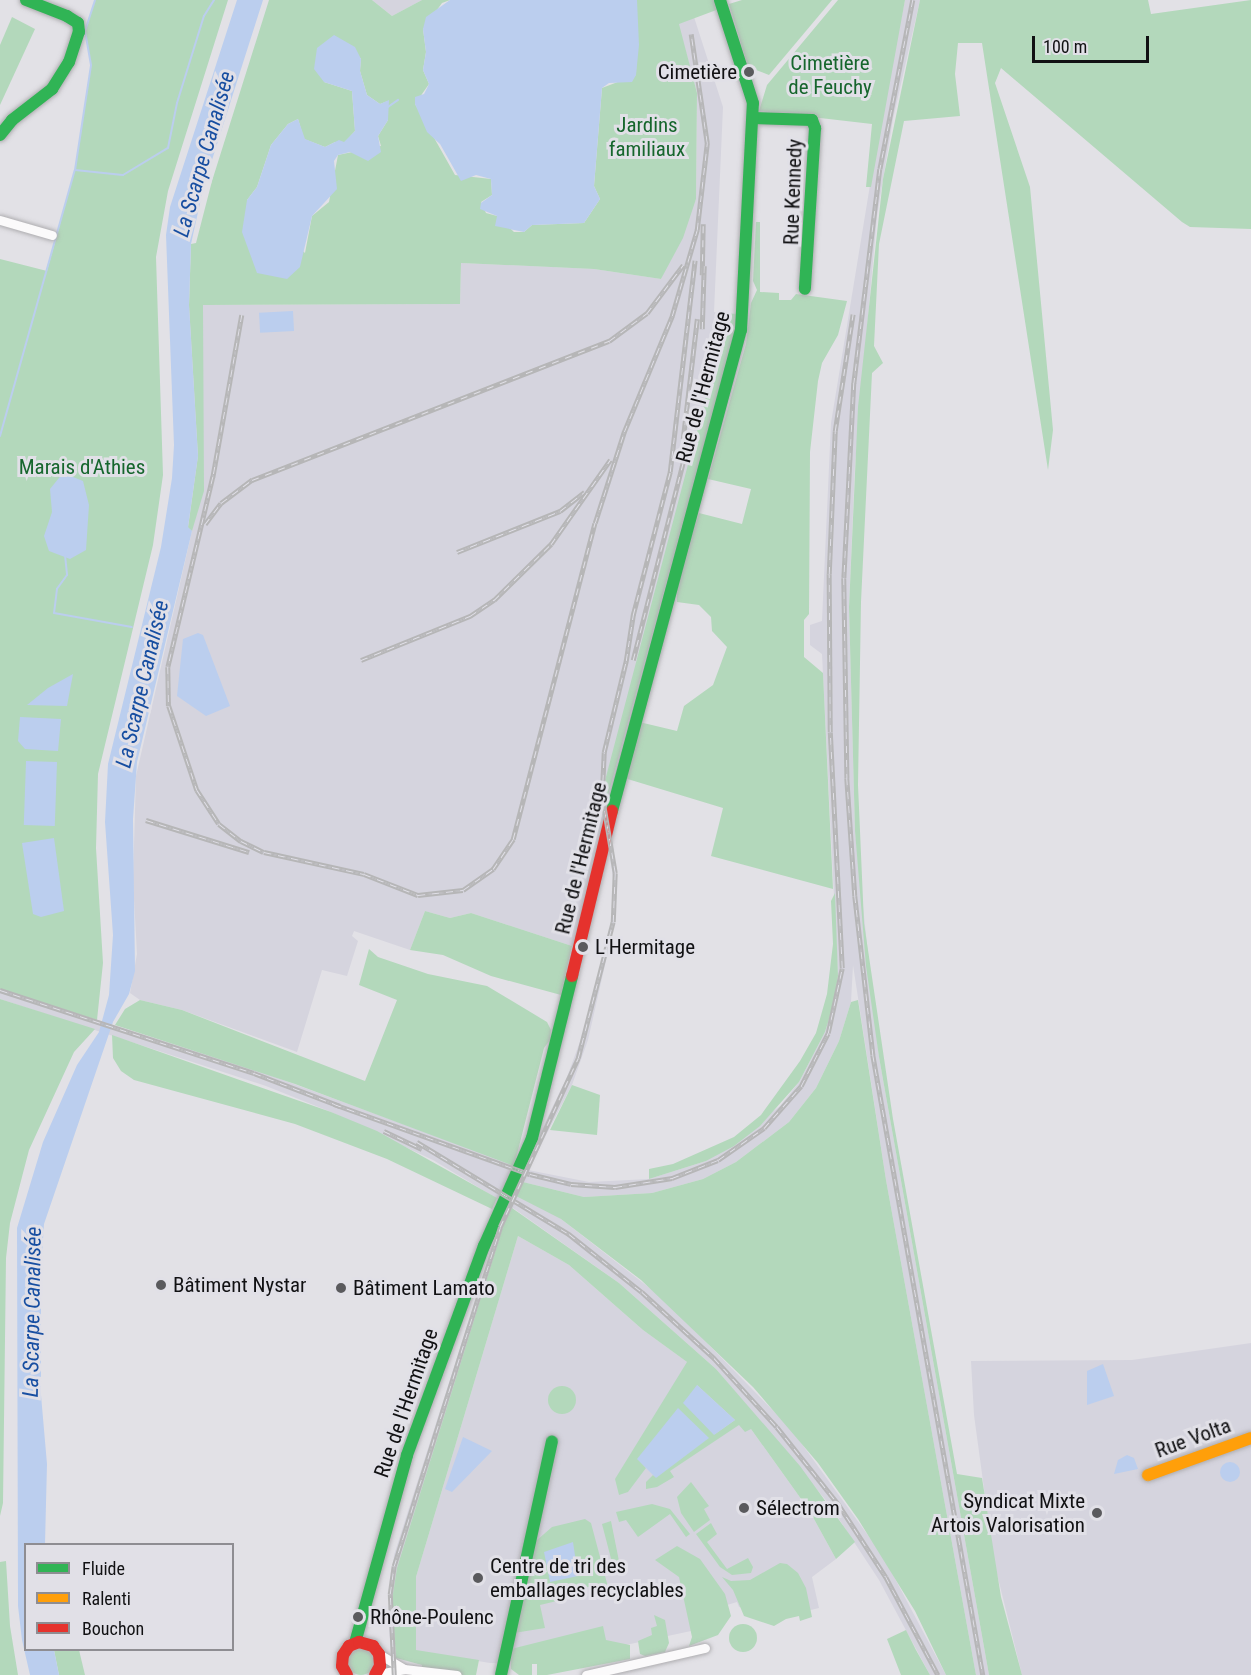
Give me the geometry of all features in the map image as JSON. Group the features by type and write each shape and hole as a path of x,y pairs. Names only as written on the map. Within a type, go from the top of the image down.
{"street":[{"path":"0,135 61,77 79,32 78,23 26,0"},
{"name":"Rue de l'Hermitage","path":"347,1675 342,1666 343,1655 355,1643 364,1618 375,1566 407,1455 484,1246 532,1138 640,698 741,330 753,118 749,89 720,0"},
{"name":"Rue Kennedy","path":"753,118 812,120 815,128 809,271 805,289"},
{"path":"0,220 52,235"},
{"name":"Rue Volta","path":"1148,1475 1251,1438"},
{"path":"501,1675 552,1442"},
{"name":"Rue de l'Hermitage","path":"364,1618 376,1650"},
{"path":"355,1643 376,1650 404,1669"},
{"path":"586,1675 705,1648"},
{"path":"376,1650 376,1674 404,1669 457,1675"}],"shaded area":[{"path":"372,0 422,0 392,16"},
{"path":"905,0 920,0 893,119 877,216 855,465 849,607 855,831 879,1057 989,1675 976,1675 886,1180 853,965 851,1002 839,1041 816,1088 789,1122 736,1162 703,1179 652,1193 584,1197 523,1182 561,1219 665,1300 791,1429 883,1556 946,1675 930,1675 879,1580 829,1504 716,1369 619,1283 513,1208 505,1220 409,1531 392,1600 395,1657 391,1655 388,1613 394,1555 506,1204 433,1160 331,1112 266,1086 0,999 0,989 264,1073 523,1168 567,1077 586,1025 613,914 615,892 609,850 612,841 617,872 615,921 588,1040 572,1085 528,1170 589,1182 649,1179 706,1161 780,1106 799,1082 825,1032 838,976 822,654 810,645 810,625 822,621 831,423 882,112"},
{"path":"694,17 723,107 714,312 743,315 578,948 471,913 450,918 425,911 410,950 354,931 352,936 358,941 347,976 322,970 297,1052 182,1010 140,1000 130,993 137,954 133,880 136,776 192,531 188,527 198,456 189,305 460,304 461,263 594,269 661,279 696,199 697,93 678,23"},
{"path":"518,1236 569,1265 643,1330 687,1362 751,1429 809,1510 836,1559 812,1577 819,1608 790,1615 739,1607 737,1602 727,1605 705,1628 537,1664 490,1663 416,1651 416,1577"},
{"path":"1251,1343 1251,1675 1022,1675 994,1562 974,1415 971,1361 1132,1360"}],"green space":[{"name":"Marais d'Athies","path":"95,0 228,0 168,191 156,257 163,475 153,545 98,774 96,848 103,963 97,1020 0,989 0,259 47,271 75,170 91,65 85,31"},
{"name":"Jardins familiaux","path":"269,0 372,0 392,16 422,0 450,0 442,3 423,29 426,52 423,70 429,84 415,104 455,175 491,179 492,195 481,202 486,213 497,216 514,232 524,232 532,225 584,223 600,199 594,186 602,88 636,75 637,0 720,0 719,9 679,24 697,93 696,199 683,238 661,279 594,269 461,263 460,304 203,305 204,491 192,531 188,528 198,456 189,305 191,244 196,243 212,181","holes":["361,58 360,71 367,95 380,104 388,101 388,120 378,136 381,146 338,155 329,202 312,216 305,253 247,200 257,187 271,145 288,124 298,119 304,139 325,147 335,142 344,143 355,131 352,91 324,82"]},
{"path":"742,0 832,0 769,75 748,67 729,4"},
{"name":"Cimetière de Feuchy","path":"838,0 905,0 871,187 866,187 872,124 759,111 767,85"},
{"path":"920,0 1148,0 1151,14 1251,0 1251,229 1190,227 1182,222 1001,68 995,83 1030,187 1053,430 1048,470 982,43 958,43 955,74 960,116 904,121 879,244 874,346 883,363 872,373 861,602 858,785 864,923 893,1119 957,1474 982,1478 1001,1597 1022,1675 989,1675 879,1057 866,966 855,831 849,607 858,407 883,179"},
{"path":"12,17 35,29 0,105 0,45"},
{"path":"756,222 760,222 760,292 779,293 779,300 791,300 796,294 847,301 838,335 822,363 818,381 810,452 809,614 804,620 804,657 823,673 833,889 711,856 723,808 621,777 635,721 677,731 684,706 713,685 727,647 712,631 711,617 699,605 677,602 677,582 699,513 742,524 751,489 708,479 746,344 751,303 757,290 753,281"},
{"path":"723,313 737,314 736,328 607,799 602,792 717,354"},
{"path":"835,893 838,976 833,1006 825,1032 799,1082 760,1126 734,1146 706,1161 649,1179 649,1169 673,1164 734,1137 761,1115 800,1061 816,1033 827,994 833,944 831,901"},
{"path":"425,911 450,918 471,913 572,946 561,995 491,976 443,955 410,950"},
{"path":"369,949 378,957 428,974 487,986 547,1022 551,1030 550,1040 544,1048 514,1166 295,1084 115,1025 125,1009 140,1000 182,1010 365,1081 397,1000 359,985"},
{"path":"0,999 95,1029 74,1052 29,1150 10,1223 6,1258 3,1503 0,1516"},
{"path":"858,1000 886,1180 976,1675 946,1675 915,1611 858,1519 818,1463 753,1387 641,1280 561,1219 516,1196 523,1182 584,1197 652,1193 703,1179 736,1162 789,1122 816,1088 839,1041 851,1002"},
{"path":"112,1035 331,1112 377,1131 497,1198 492,1209 387,1159 295,1124 134,1080 121,1071 113,1058"},
{"path":"572,1085 600,1095 597,1135 550,1130"},
{"path":"512,1208 619,1283 716,1369 800,1466 855,1542 836,1559 809,1510 751,1429 745,1432 739,1425 670,1471 674,1477 657,1487 646,1489 646,1482 653,1475 656,1477 638,1459 646,1468 628,1492 619,1495 615,1479 687,1362 643,1330 569,1265 518,1236 416,1577 416,1650 479,1660 476,1675 421,1675 422,1665 396,1658 392,1600 397,1568 505,1220","holes":["697,1385 735,1420 715,1434 703,1423"]},
{"path":"562,1386 572,1390 576,1400 572,1410 562,1414 552,1410 548,1400 552,1390"},
{"path":"691,1482 709,1506 704,1509 710,1520 694,1532 681,1513 677,1497"},
{"path":"652,1504 670,1509 690,1534 686,1537 670,1514 638,1537 626,1520 619,1522 616,1512"},
{"path":"585,1519 591,1523 608,1587 598,1592 596,1585 576,1590 578,1596 540,1605 545,1628 514,1633 536,1541 552,1527"},
{"path":"611,1521 620,1566 615,1574 602,1524"},
{"path":"711,1523 717,1534 707,1542 727,1569 748,1558 753,1567 751,1573 732,1575 720,1567 696,1534"},
{"path":"677,1546 700,1559 725,1594 731,1616 718,1635 689,1646 692,1637 679,1577 655,1560"},
{"path":"6,1561 10,1626 18,1675 0,1675 0,1562"},
{"path":"780,1563 787,1564 798,1573 806,1588 812,1617 800,1621 799,1616 786,1619 774,1626 744,1616 733,1590 722,1577 731,1581 750,1580"},
{"path":"654,1615 665,1620 669,1643 665,1652 645,1656 640,1654 638,1641 652,1635 651,1628 657,1626"},
{"path":"743,1624 753,1628 757,1638 753,1648 743,1652 733,1648 729,1638 733,1628"},
{"path":"603,1626 606,1640 630,1645 630,1659 547,1675 537,1675 537,1664 532,1664 532,1675 519,1675 511,1669 511,1649"},
{"path":"906,1630 930,1675 901,1675 887,1639"},
{"path":"361,1649 370,1653 374,1662 370,1671 361,1675 352,1671 348,1662 352,1653"},
{"path":"54,1651 79,1651 85,1675 59,1675"}],"water":[{"name":"La Scarpe Canalisée","path":"237,0 263,0 204,185 191,244 189,305 198,456 188,527 192,531 137,762 133,819 135,971 129,994 113,1022 44,1224 41,1269 41,1395 47,1464 45,1543 24,1543 24,1649 18,1606 17,1228 43,1142 77,1065 99,1032 109,995 113,935 105,822 108,764 161,547 172,478 174,445 166,235 170,207"},
{"path":"450,0 637,0 639,45 636,75 632,82 609,83 602,88 594,186 600,199 584,223 532,225 524,232 495,226 497,216 480,209 481,203 492,195 491,179 476,175 461,181 440,144 427,132 415,104 415,97 424,94 429,84 423,70 426,52 423,29 426,17"},
{"path":"334,35 355,47 361,59 360,71 367,95 380,104 389,100 388,120 378,136 381,152 368,161 350,152 338,155 334,161 337,189 312,216 300,267 287,279 257,273 242,232 247,200 257,187 271,145 288,124 298,119 305,139 325,147 339,140 344,142 355,131 352,91 324,82 314,69 317,48"},
{"path":"293,311 294,331 260,333 259,313"},
{"path":"63,473 83,481 89,505 86,550 70,559 49,551 44,536 52,512 50,489"},
{"path":"198,633 203,635 230,706 206,716 177,696 183,639"},
{"path":"73,674 67,706 27,705 48,688"},
{"path":"20,717 61,719 58,751 25,749 18,741"},
{"path":"26,761 57,762 55,826 24,825"},
{"path":"54,838 64,911 41,917 33,914 22,843"},
{"path":"1103,1364 1114,1396 1087,1405 1087,1371"},
{"path":"697,1385 735,1420 714,1435 683,1403"},
{"path":"678,1408 709,1438 656,1478 637,1459"},
{"path":"463,1437 492,1451 452,1492 445,1489"},
{"path":"1127,1455 1134,1458 1138,1469 1114,1474 1118,1460"},
{"path":"1230,1462 1237,1465 1240,1472 1237,1479 1230,1482 1223,1479 1220,1472 1223,1465"},
{"path":"573,1542 578,1576 550,1582 544,1552"},
{"path":"25,1651 54,1651 59,1675 30,1675"}],"waterway":[{"path":"75,170 91,65 85,31 95,0"},
{"path":"0,436 75,170 123,175 168,148 177,103 204,16 214,0"},
{"path":"385,109 398,100"},
{"name":"La Scarpe Canalisée","path":"65,555 67,575 57,589 54,613 132,627"}],"railway":[{"path":"913,0 880,169 854,383 844,578 847,778 855,896 873,1055 983,1675"},
{"path":"242,315 213,477 168,667 169,706 197,790 219,824 241,841 264,852 364,874 418,895 463,890 493,869 513,839 595,523 624,432 672,316 697,230 707,143 691,34"},
{"path":"702,275 703,224"},
{"path":"394,1675 390,1594 394,1566 500,1227 578,1058 613,922 615,873 602,796 604,752 626,661 633,615 670,472 695,260"},
{"path":"205,524 221,503 252,480 609,341 647,313 683,265"},
{"path":"702,329 704,266"},
{"path":"334,1104 530,1174 571,1184 615,1187 672,1178 718,1160 764,1128 801,1086 828,1033 842,968 830,732 829,574 835,431 853,314"},
{"path":"683,439 697,319"},
{"path":"633,660 691,430"},
{"path":"361,660 470,616 494,600 551,544 610,460"},
{"path":"457,552 560,511 584,492"},
{"path":"146,820 249,852"},
{"path":"0,990 254,1073 340,1106"},
{"path":"384,1131 422,1149"},
{"path":"417,1142 569,1234 642,1292 714,1358 777,1427 839,1505 886,1577 938,1675"}],"traffic: fast":[{"path":"0,135 12,120 52,89 69,62 79,32 78,23 67,16 26,0"},
{"path":"612,811 741,330 753,103 720,0"},
{"path":"753,118 812,120 815,128 805,289"},
{"path":"355,1643 407,1455 484,1246 532,1138 572,976"},
{"path":"501,1675 552,1442"}],"traffic: slow":[{"path":"1148,1475 1251,1438"}],"traffic: jam":[{"path":"572,976 612,811"},
{"path":"347,1675 342,1666 343,1655 349,1646 359,1642 373,1646 379,1654 380,1666 375,1675"}],"place":[{"name":"Cimetière","path":"749,72"},
{"name":"L'Hermitage","path":"583,947"},
{"name":"Bâtiment Nystar","path":"161,1285"},
{"name":"Bâtiment Lamato","path":"341,1288"},
{"name":"Sélectrom","path":"744,1508"},
{"name":"Syndicat Mixte Artois Valorisation","path":"1097,1513"},
{"name":"Centre de tri des emballages recyclables","path":"478,1578"},
{"name":"Rhône-Poulenc","path":"358,1617"}]}
